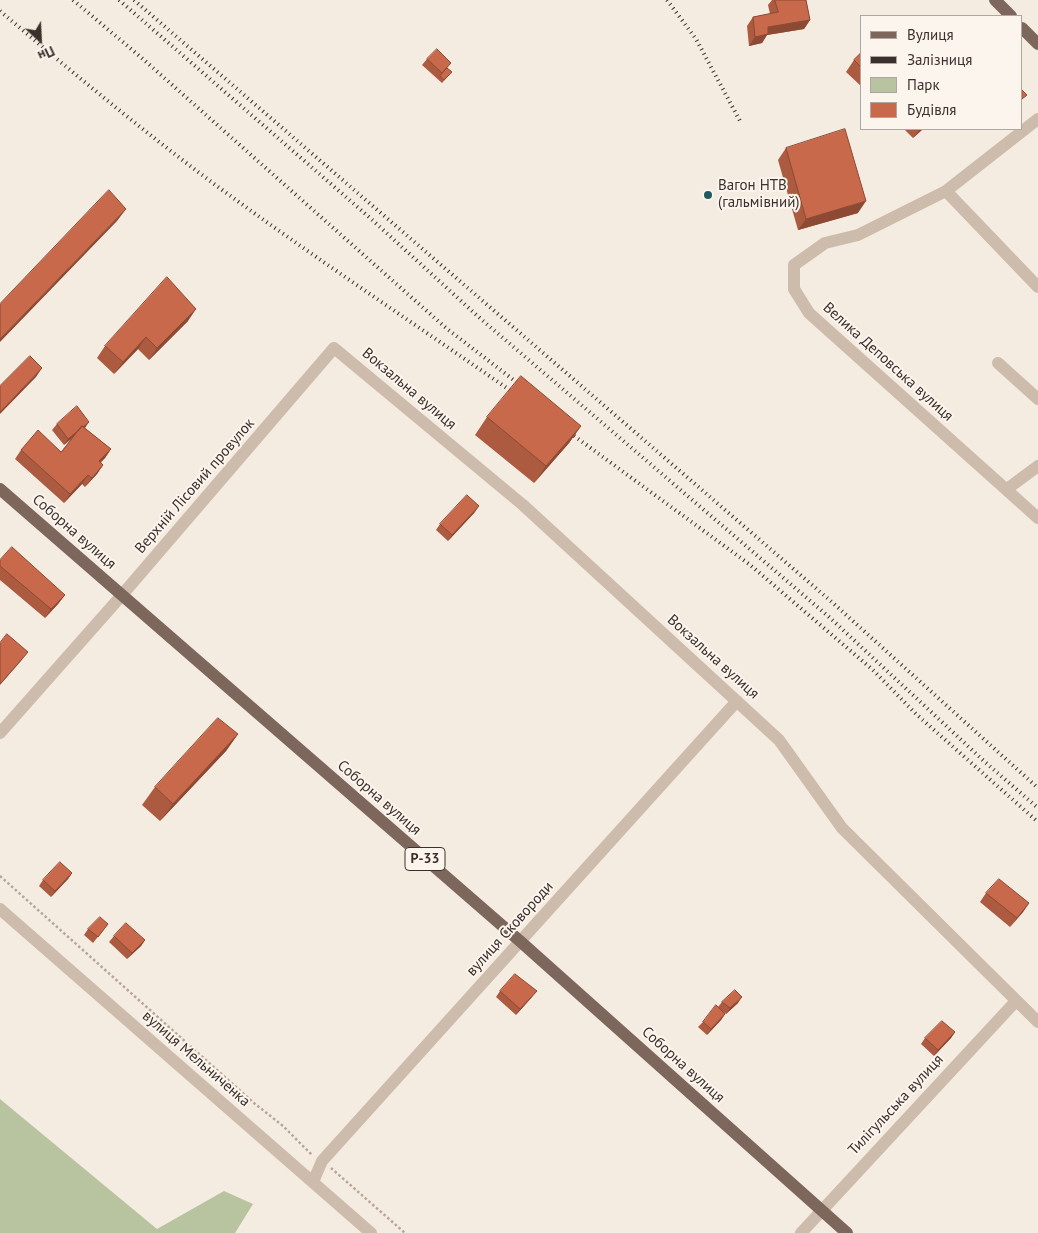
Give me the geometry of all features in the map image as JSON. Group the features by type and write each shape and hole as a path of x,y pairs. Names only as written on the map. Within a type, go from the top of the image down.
{"main road":[{"path":"995,0 1010,15"},
{"path":"1023,29 1038,44"},
{"name":"Соборна вулиця","path":"0,489 521,942 847,1233"}],"street":[{"path":"1038,119 946,191 1038,287"},
{"name":"Велика Деповська вулиця","path":"946,191 858,235 825,243 794,266 794,289 809,314 1038,518"},
{"name":"Верхній Лісовий провулок","path":"0,734 334,348"},
{"name":"Вокзальна вулиця","path":"334,348 523,505 779,740 842,828 1038,1022"},
{"path":"998,362 1038,399"},
{"path":"1007,489 1038,466"},
{"name":"вулиця Сковороди","path":"313,1182 322,1161 737,702"},
{"name":"вулиця Мельниченка","path":"0,909 371,1233"},
{"name":"Тилігульська вулиця","path":"801,1233 1016,1001"}],"path":[{"path":"0,876 254,1103 283,1126 312,1156 322,1161 405,1233"}],"green space":[{"path":"0,1099 157,1229 224,1191 253,1204 235,1233 0,1233"}],"building":[{"path":"775,0 806,0 810,20 768,27 768,34 755,37 753,17 778,12"},
{"path":"437,49 451,63 442,73 427,59"},
{"path":"860,54 860,66 854,60"},
{"path":"447,68 452,72 444,80 440,76"},
{"path":"845,129 866,201 806,219 786,148"},
{"path":"109,190 126,209 0,339 0,304"},
{"path":"167,277 196,309 157,348 146,337 123,362 105,346"},
{"path":"30,356 42,368 0,412 0,386"},
{"path":"521,376 581,426 546,466 487,417"},
{"path":"77,406 89,422 68,439 57,424"},
{"path":"82,426 111,449 99,461 103,465 92,478 88,475 70,494 21,450 38,430 61,452"},
{"path":"467,495 479,506 452,535 440,524"},
{"path":"12,547 65,595 51,609 0,566 0,560"},
{"path":"7,634 28,652 0,684 0,643"},
{"path":"218,718 238,734 173,804 155,787"},
{"path":"60,862 72,873 55,891 43,880"},
{"path":"999,879 1029,903 1017,918 986,893"},
{"path":"100,917 108,924 98,937 88,929"},
{"path":"126,923 145,940 132,953 114,936"},
{"path":"515,974 537,991 520,1009 500,991"},
{"path":"735,990 742,997 730,1008 722,1002"},
{"path":"716,1005 725,1014 711,1029 703,1022"},
{"path":"942,1021 955,1032 938,1050 925,1038"}],"railway":[{"path":"73,0 143,59 446,328 528,391"},
{"path":"119,0 369,217 482,320 828,616 985,762 1038,808"},
{"path":"134,0 833,603 1038,788"},
{"path":"667,0 696,39 740,121"},
{"path":"0,11 137,124 221,189 521,398"},
{"path":"562,427 749,564 873,670 916,714 1038,822"}],"place":[{"name":"Вагон НТВ (гальмівний)","path":"708,195"}]}
